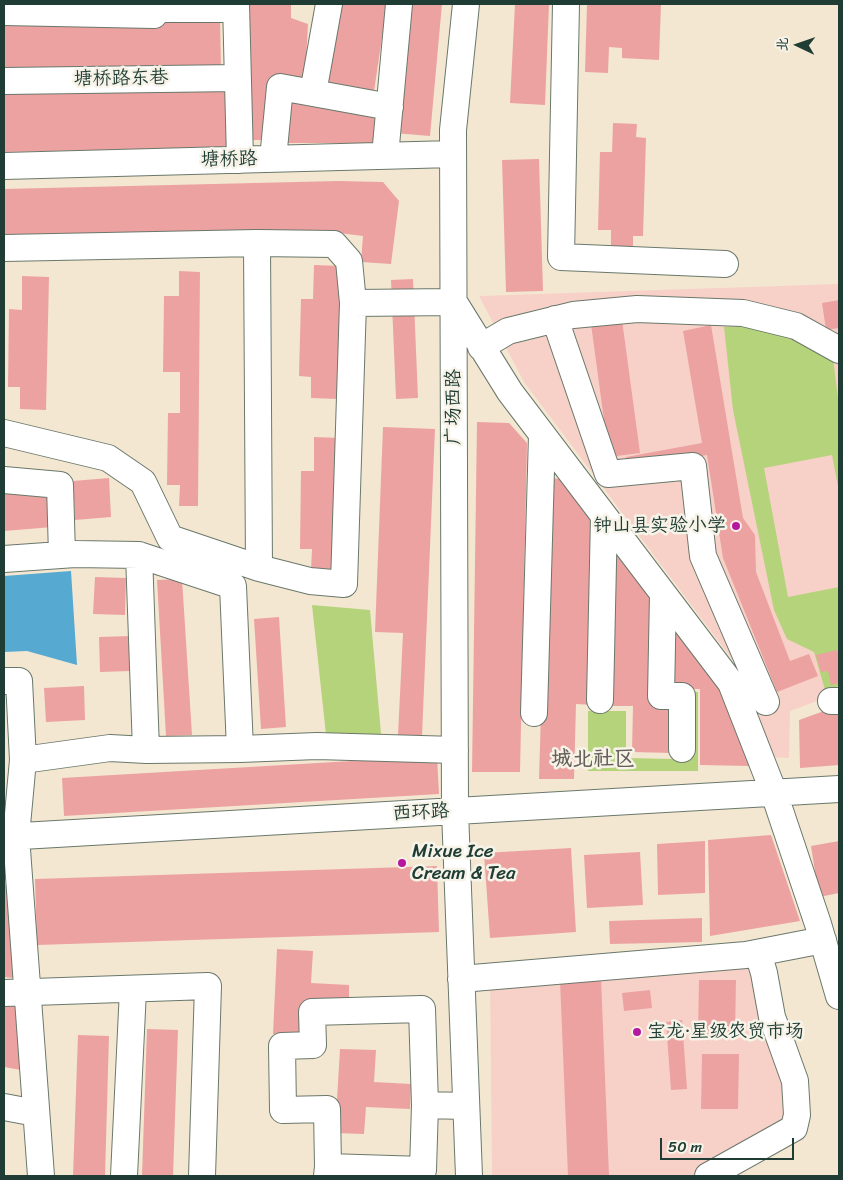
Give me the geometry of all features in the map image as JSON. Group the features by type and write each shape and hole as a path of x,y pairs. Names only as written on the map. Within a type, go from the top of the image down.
{"street":[{"path":"313,93 329,4"},
{"path":"385,156 399,4"},
{"name":"广场西路","path":"466,4 453,130 454,811 469,1176"},
{"path":"566,4 562,258 725,264"},
{"path":"4,12 154,15 158,6 236,6 240,160"},
{"name":"塘桥路东巷","path":"4,81 238,78"},
{"path":"273,159 280,87 390,107"},
{"name":"塘桥路","path":"4,166 453,154"},
{"path":"257,244 259,568"},
{"path":"4,248 334,244 349,261 353,303 344,584 310,581 259,568 170,538 143,482 108,458 4,433"},
{"path":"353,303 454,302 510,392 731,683 774,793 823,940 839,996"},
{"path":"481,347 508,331 573,315 637,309 743,313 796,326 839,350"},
{"path":"555,320 608,474 693,466 703,556 766,702"},
{"path":"534,713 542,435"},
{"path":"4,480 60,484 62,555"},
{"path":"600,700 604,517"},
{"path":"4,558 62,555 139,555 234,586 240,749"},
{"path":"139,555 146,750"},
{"path":"663,594 661,696 682,696 682,749"},
{"path":"4,681 19,681 23,760 10,837 16,994 36,1113 41,1176"},
{"path":"23,760 110,748 146,750 317,746 454,750"},
{"name":"西环路","path":"10,837 839,789"},
{"path":"461,979 758,953 823,940"},
{"path":"708,1176 794,1128 797,1115 795,1081 772,1017 764,972 758,953"},
{"path":"16,994 208,986 202,1176"},
{"path":"124,1176 133,990"},
{"path":"422,1009 425,1105 423,1173 328,1172 326,1109 283,1110 282,1046 313,1045 312,1012 422,1009"},
{"path":"425,1105 466,1106"},
{"path":"4,1108 36,1113"}],"shaded area":[{"name":"钟山县实验小学","path":"839,284 839,693 790,711 789,758 767,757 740,670 524,382 479,296"},
{"name":"宝龙·星级农贸市场","path":"757,954 797,1135 722,1176 492,1176 490,978"}],"green space":[{"path":"762,326 806,344 833,358 839,407 839,492 832,455 764,468 788,597 839,587 839,686 825,690 814,652 787,639 774,610 733,410 724,327"},
{"path":"312,605 370,610 382,745 327,744"},
{"path":"675,692 698,692 698,771 588,771 588,711 626,711 626,758 674,759"}],"water":[{"path":"71,571 77,665 27,651 4,652 4,576"}],"building":[{"path":"247,4 291,4 291,18 308,24 305,78 272,77 268,140 244,140"},
{"path":"335,4 387,4 373,98 323,90"},
{"path":"410,4 442,4 430,136 394,133"},
{"path":"515,4 549,4 545,105 510,103"},
{"path":"587,4 661,4 659,60 622,58 622,48 609,47 608,73 585,72"},
{"path":"4,19 220,19 221,69 4,69"},
{"path":"231,84 232,147 4,152 4,89"},
{"path":"283,93 376,109 376,143 284,143"},
{"path":"613,123 637,124 636,137 646,138 643,236 633,236 633,250 611,249 611,230 598,230 600,152 612,152"},
{"path":"539,159 543,291 506,292 502,160"},
{"path":"338,181 383,182 399,201 391,264 361,262 363,236 339,233 4,242 4,189"},
{"path":"314,265 341,266 338,399 311,398 311,377 299,376 301,299 313,299"},
{"path":"179,271 200,272 198,506 179,506 180,485 167,485 168,413 180,413 180,372 163,372 164,296 179,296"},
{"path":"22,276 49,277 46,410 20,409 20,387 8,387 9,309 22,310"},
{"path":"413,279 418,398 396,399 391,280"},
{"path":"839,300 839,328 826,330 822,303"},
{"path":"622,320 640,453 609,457 591,324"},
{"path":"711,325 743,518 755,535 756,572 790,661 809,654 818,676 777,692 723,558 707,455 627,469 626,457 702,443 683,331"},
{"path":"477,422 509,423 527,443 520,772 472,772"},
{"path":"383,427 435,429 422,736 398,735 403,633 375,632"},
{"path":"314,437 341,438 338,571 311,570 312,549 300,549 301,471 314,471"},
{"path":"109,478 111,517 75,520 73,481"},
{"path":"548,478 564,479 598,520 593,705 576,704 574,779 539,779"},
{"path":"50,489 53,527 4,531 4,493"},
{"path":"610,546 655,591 653,707 672,707 672,753 632,752 633,706 608,706"},
{"path":"95,577 126,578 125,615 93,614"},
{"path":"182,579 192,735 166,736 157,580"},
{"path":"279,617 286,727 261,729 254,619"},
{"path":"664,626 686,627 723,677 750,766 700,765 700,689 663,689"},
{"path":"130,636 130,671 100,672 99,637"},
{"path":"837,650 839,683 831,685 828,671 821,672 816,655"},
{"path":"84,686 85,720 46,722 44,688"},
{"path":"839,710 839,765 800,768 799,720 824,711"},
{"path":"437,756 439,794 64,816 62,778"},
{"path":"771,835 800,921 710,936 708,840"},
{"path":"705,841 705,893 658,895 657,844"},
{"path":"839,841 839,893 819,897 811,846"},
{"path":"571,848 576,932 490,938 484,853"},
{"path":"640,852 643,905 587,908 584,855"},
{"path":"437,866 439,932 37,945 35,879"},
{"path":"13,884 14,978 4,977 4,885"},
{"path":"702,918 702,942 610,944 609,921"},
{"path":"277,949 313,951 311,983 349,985 349,1005 302,1035 273,1034"},
{"path":"601,978 609,1176 568,1176 560,980"},
{"path":"699,980 736,980 735,1035 698,1035"},
{"path":"650,990 652,1008 624,1011 622,993"},
{"path":"4,1005 18,1005 21,1070 4,1067"},
{"path":"682,1020 687,1089 671,1090 666,1022"},
{"path":"147,1029 178,1030 173,1176 142,1176"},
{"path":"78,1035 109,1036 105,1176 73,1176"},
{"path":"340,1049 376,1050 374,1082 411,1084 410,1109 366,1107 364,1134 335,1133"},
{"path":"702,1054 739,1054 738,1109 701,1109"}],"place":[{"name":"钟山县实验小学","path":"736,526"},
{"name":"Mixue Ice Cream & Tea","path":"402,863"},
{"name":"宝龙·星级农贸市场","path":"637,1032"}],"district":[{"name":"城北社区","path":"593,760"}]}
